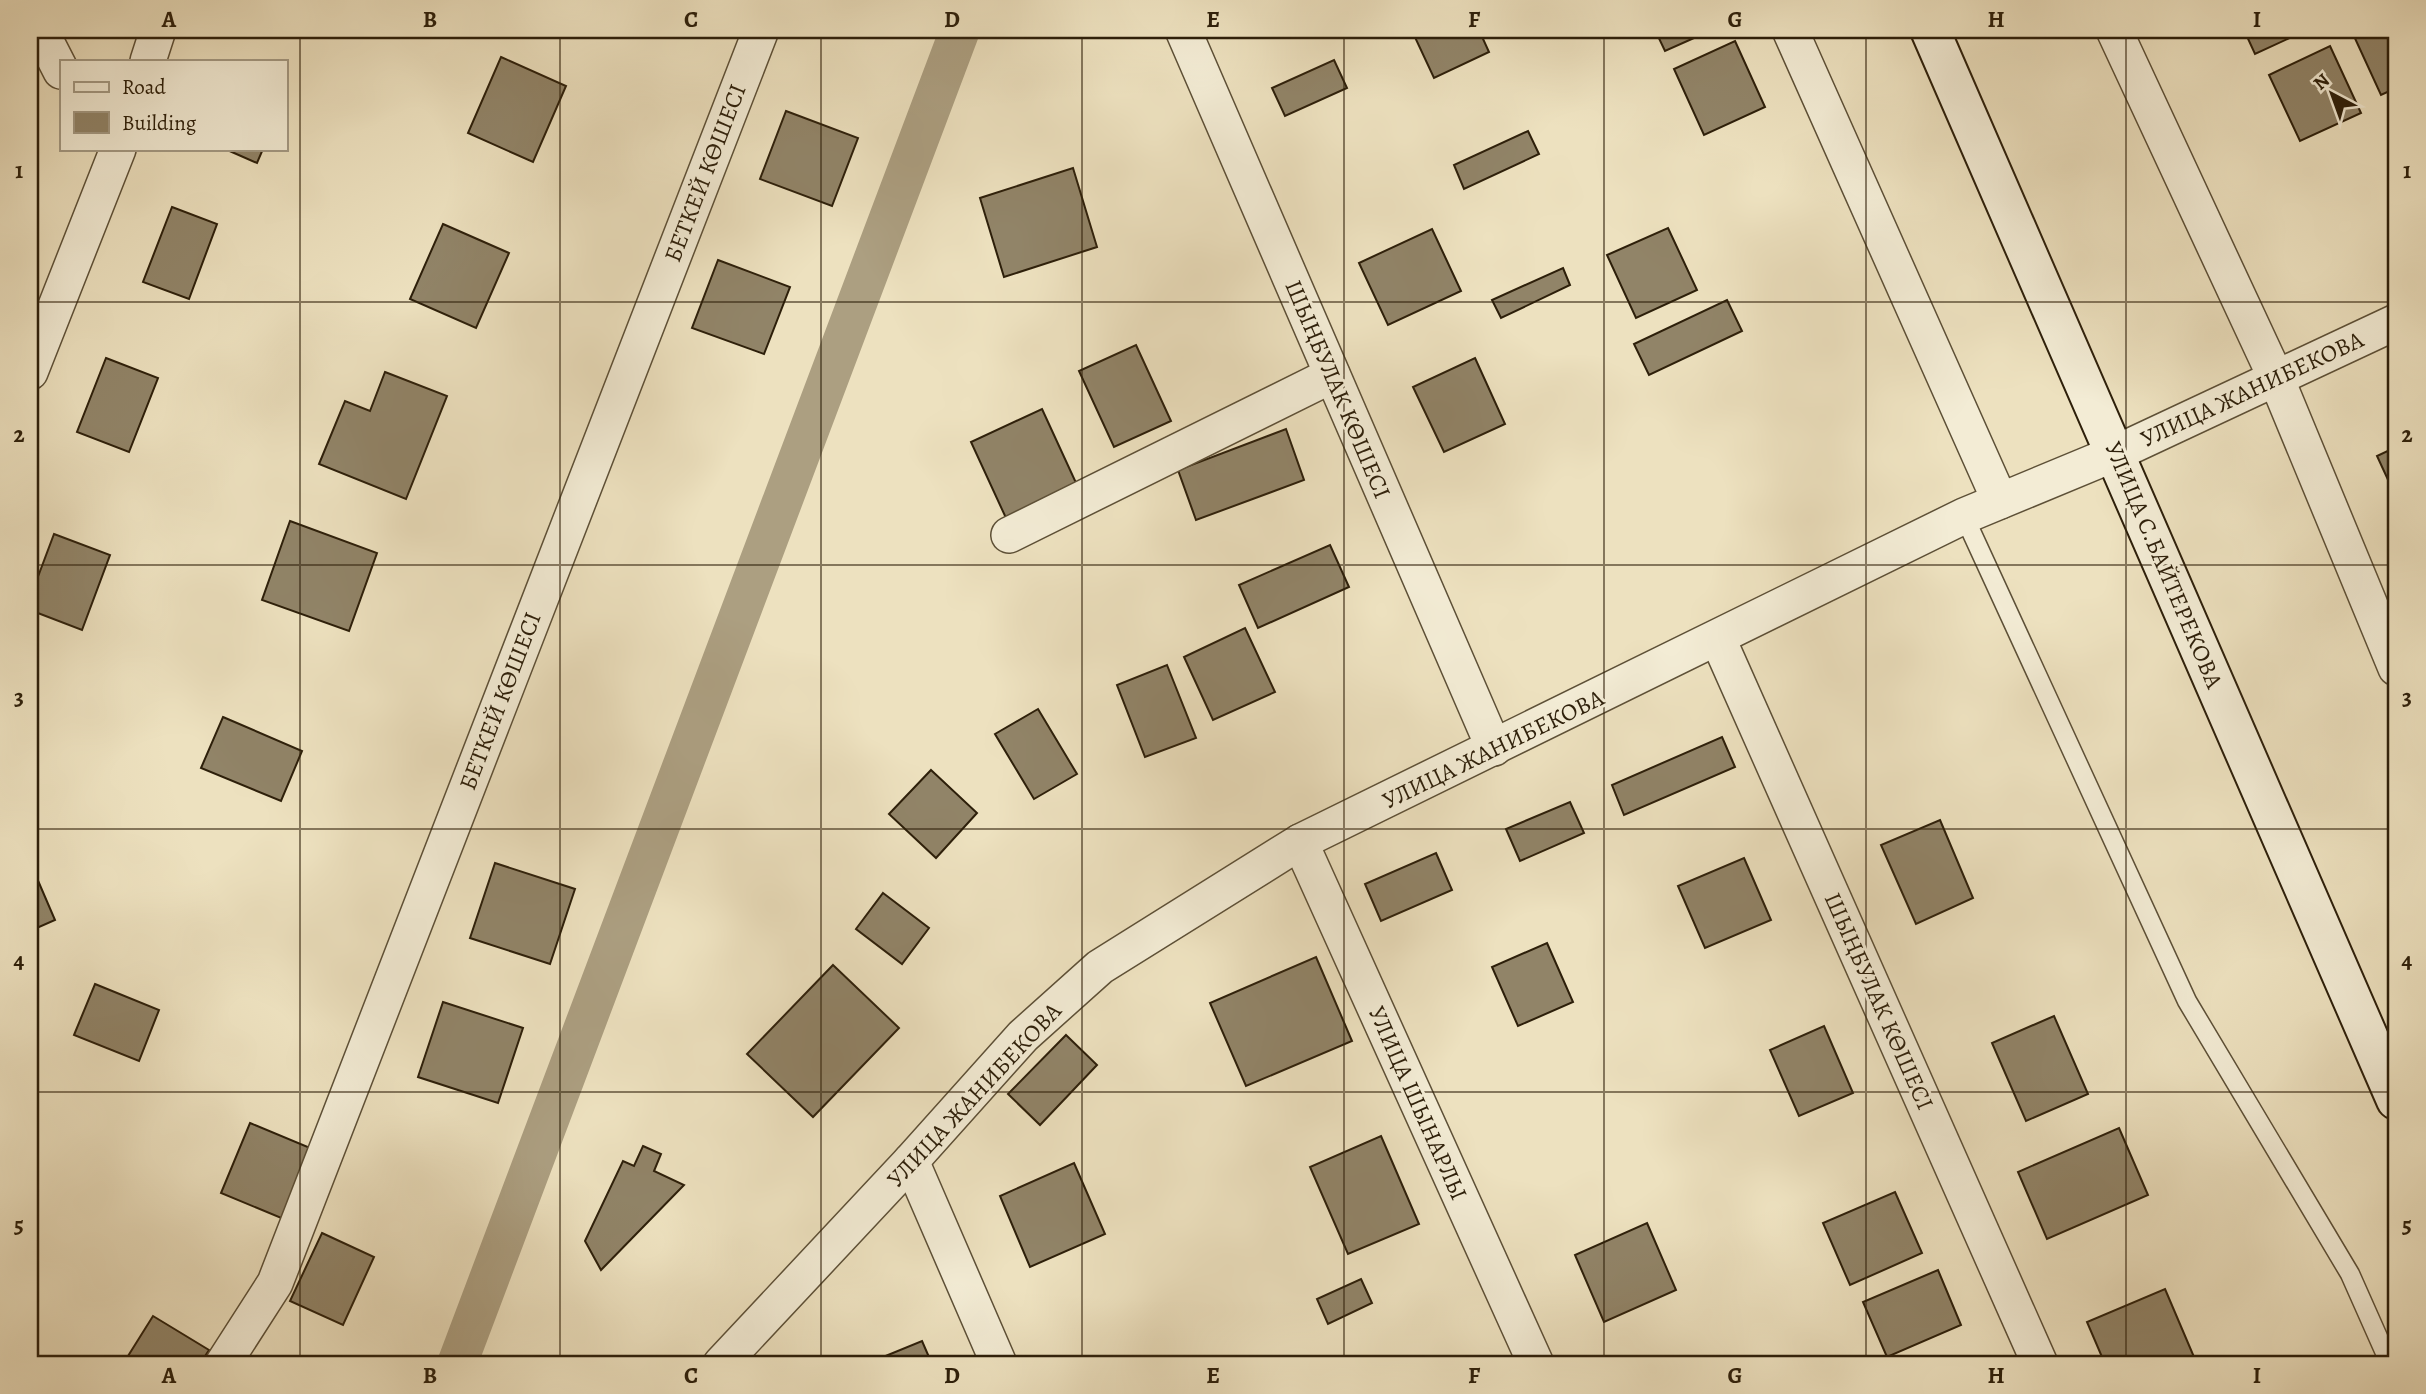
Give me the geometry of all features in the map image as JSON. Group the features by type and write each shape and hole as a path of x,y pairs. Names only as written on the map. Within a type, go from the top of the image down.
{"main road":[{"name":"УЛИЦА С.БАЙТЕРЕКОВА","path":"1930,30 2396,1100"}],"street":[{"path":"40,30 60,69"},
{"path":"148,60 158,30"},
{"name":"БЕТКЕЙ КӨШЕСІ","path":"223,1364 275,1283 761,30"},
{"name":"ШЫҢБУЛАК КӨШЕСІ","path":"1183,30 1494,748"},
{"path":"1790,30 2000,501"},
{"path":"2114,30 2276,378 2396,668"},
{"path":"30,372 110,155"},
{"name":"УЛИЦА ЖАНИБЕКОВА","path":"721,1364 911,1161 1023,1036 1100,967 1300,842 1964,516 2116,453 2396,322"},
{"path":"1009,535 1332,374"},
{"name":"ШЫҢБУЛАК КӨШЕСІ","path":"1718,639 2040,1364"},
{"name":"УЛИЦА ШЫНАРЛЫ","path":"1300,842 1536,1364"},
{"path":"911,1161 999,1364"}],"lane":[{"path":"1964,516 2187,1001 2350,1274 2390,1364"}],"building":[{"path":"1419,30 1479,30 1489,52 1434,78 1413,33"},
{"path":"1655,30 1712,30 1665,51"},
{"path":"2244,30 2307,30 2255,54"},
{"path":"2363,30 2396,30 2396,88 2381,95 2353,34"},
{"path":"1735,41 1765,107 1704,135 1674,69"},
{"path":"2330,46 2361,113 2300,141 2269,75"},
{"path":"501,57 566,86 533,162 468,133"},
{"path":"1334,60 1347,88 1285,116 1272,88"},
{"path":"786,111 858,138 832,206 760,179"},
{"path":"1528,131 1539,154 1464,189 1454,165"},
{"path":"227,150 263,150 257,163"},
{"path":"1073,168 1097,247 1004,277 980,198"},
{"path":"172,207 217,224 189,299 143,282"},
{"path":"443,224 509,253 476,328 410,299"},
{"path":"1668,228 1697,290 1636,318 1607,255"},
{"path":"1432,229 1461,291 1388,325 1359,263"},
{"path":"718,260 790,287 764,354 692,328"},
{"path":"1563,268 1570,285 1501,318 1492,300"},
{"path":"1727,300 1742,331 1649,375 1634,344"},
{"path":"1136,345 1171,421 1114,447 1079,371"},
{"path":"106,358 158,378 129,452 77,432"},
{"path":"1475,358 1505,424 1444,452 1413,387"},
{"path":"385,372 447,396 406,499 319,464 345,401 370,411"},
{"path":"1042,409 1077,485 1006,518 971,442"},
{"path":"1286,429 1304,480 1196,520 1178,470"},
{"path":"2396,447 2396,497 2377,456"},
{"path":"290,521 377,553 349,631 262,600"},
{"path":"54,534 110,555 82,630 30,610 30,598"},
{"path":"1330,545 1349,587 1258,628 1239,585"},
{"path":"1245,628 1275,692 1213,720 1184,657"},
{"path":"1167,665 1196,738 1145,757 1117,685"},
{"path":"1038,709 1077,774 1034,799 995,734"},
{"path":"223,717 302,751 281,801 201,768"},
{"path":"1722,737 1735,767 1624,815 1612,785"},
{"path":"931,770 977,813 936,858 889,814"},
{"path":"1570,802 1584,833 1520,861 1506,829"},
{"path":"1940,820 1973,898 1916,924 1881,845"},
{"path":"1436,853 1452,890 1381,921 1365,884"},
{"path":"1744,858 1771,920 1705,948 1678,886"},
{"path":"30,862 55,920 30,931"},
{"path":"495,863 575,889 550,964 470,938"},
{"path":"883,893 929,928 902,964 856,929"},
{"path":"1547,943 1573,1002 1518,1026 1492,967"},
{"path":"1316,957 1352,1041 1246,1086 1210,1003"},
{"path":"833,965 899,1028 813,1117 747,1054"},
{"path":"95,984 159,1010 139,1061 74,1035"},
{"path":"443,1002 523,1028 498,1103 418,1077"},
{"path":"2054,1016 2088,1094 2026,1121 1992,1043"},
{"path":"1824,1026 1853,1093 1799,1116 1770,1050"},
{"path":"1066,1035 1097,1065 1040,1125 1008,1094"},
{"path":"250,1123 315,1150 286,1220 221,1193"},
{"path":"2119,1128 2148,1195 2047,1239 2018,1172"},
{"path":"1381,1136 1419,1224 1348,1254 1310,1167"},
{"path":"643,1146 661,1154 654,1171 684,1185 601,1270 585,1241 623,1161 634,1166"},
{"path":"1074,1163 1105,1234 1030,1267 1000,1196"},
{"path":"1895,1192 1922,1253 1850,1285 1823,1223"},
{"path":"1647,1223 1676,1290 1604,1322 1575,1255"},
{"path":"322,1233 374,1257 343,1325 290,1301"},
{"path":"1938,1270 1961,1325 1887,1357 1863,1302"},
{"path":"1361,1279 1372,1303 1328,1324 1317,1299"},
{"path":"2165,1289 2197,1364 2105,1364 2087,1322"},
{"path":"153,1316 209,1350 200,1364 123,1364"},
{"path":"922,1341 932,1364 866,1364"}],"waterway":[{"path":"457,1364 960,30"}]}
